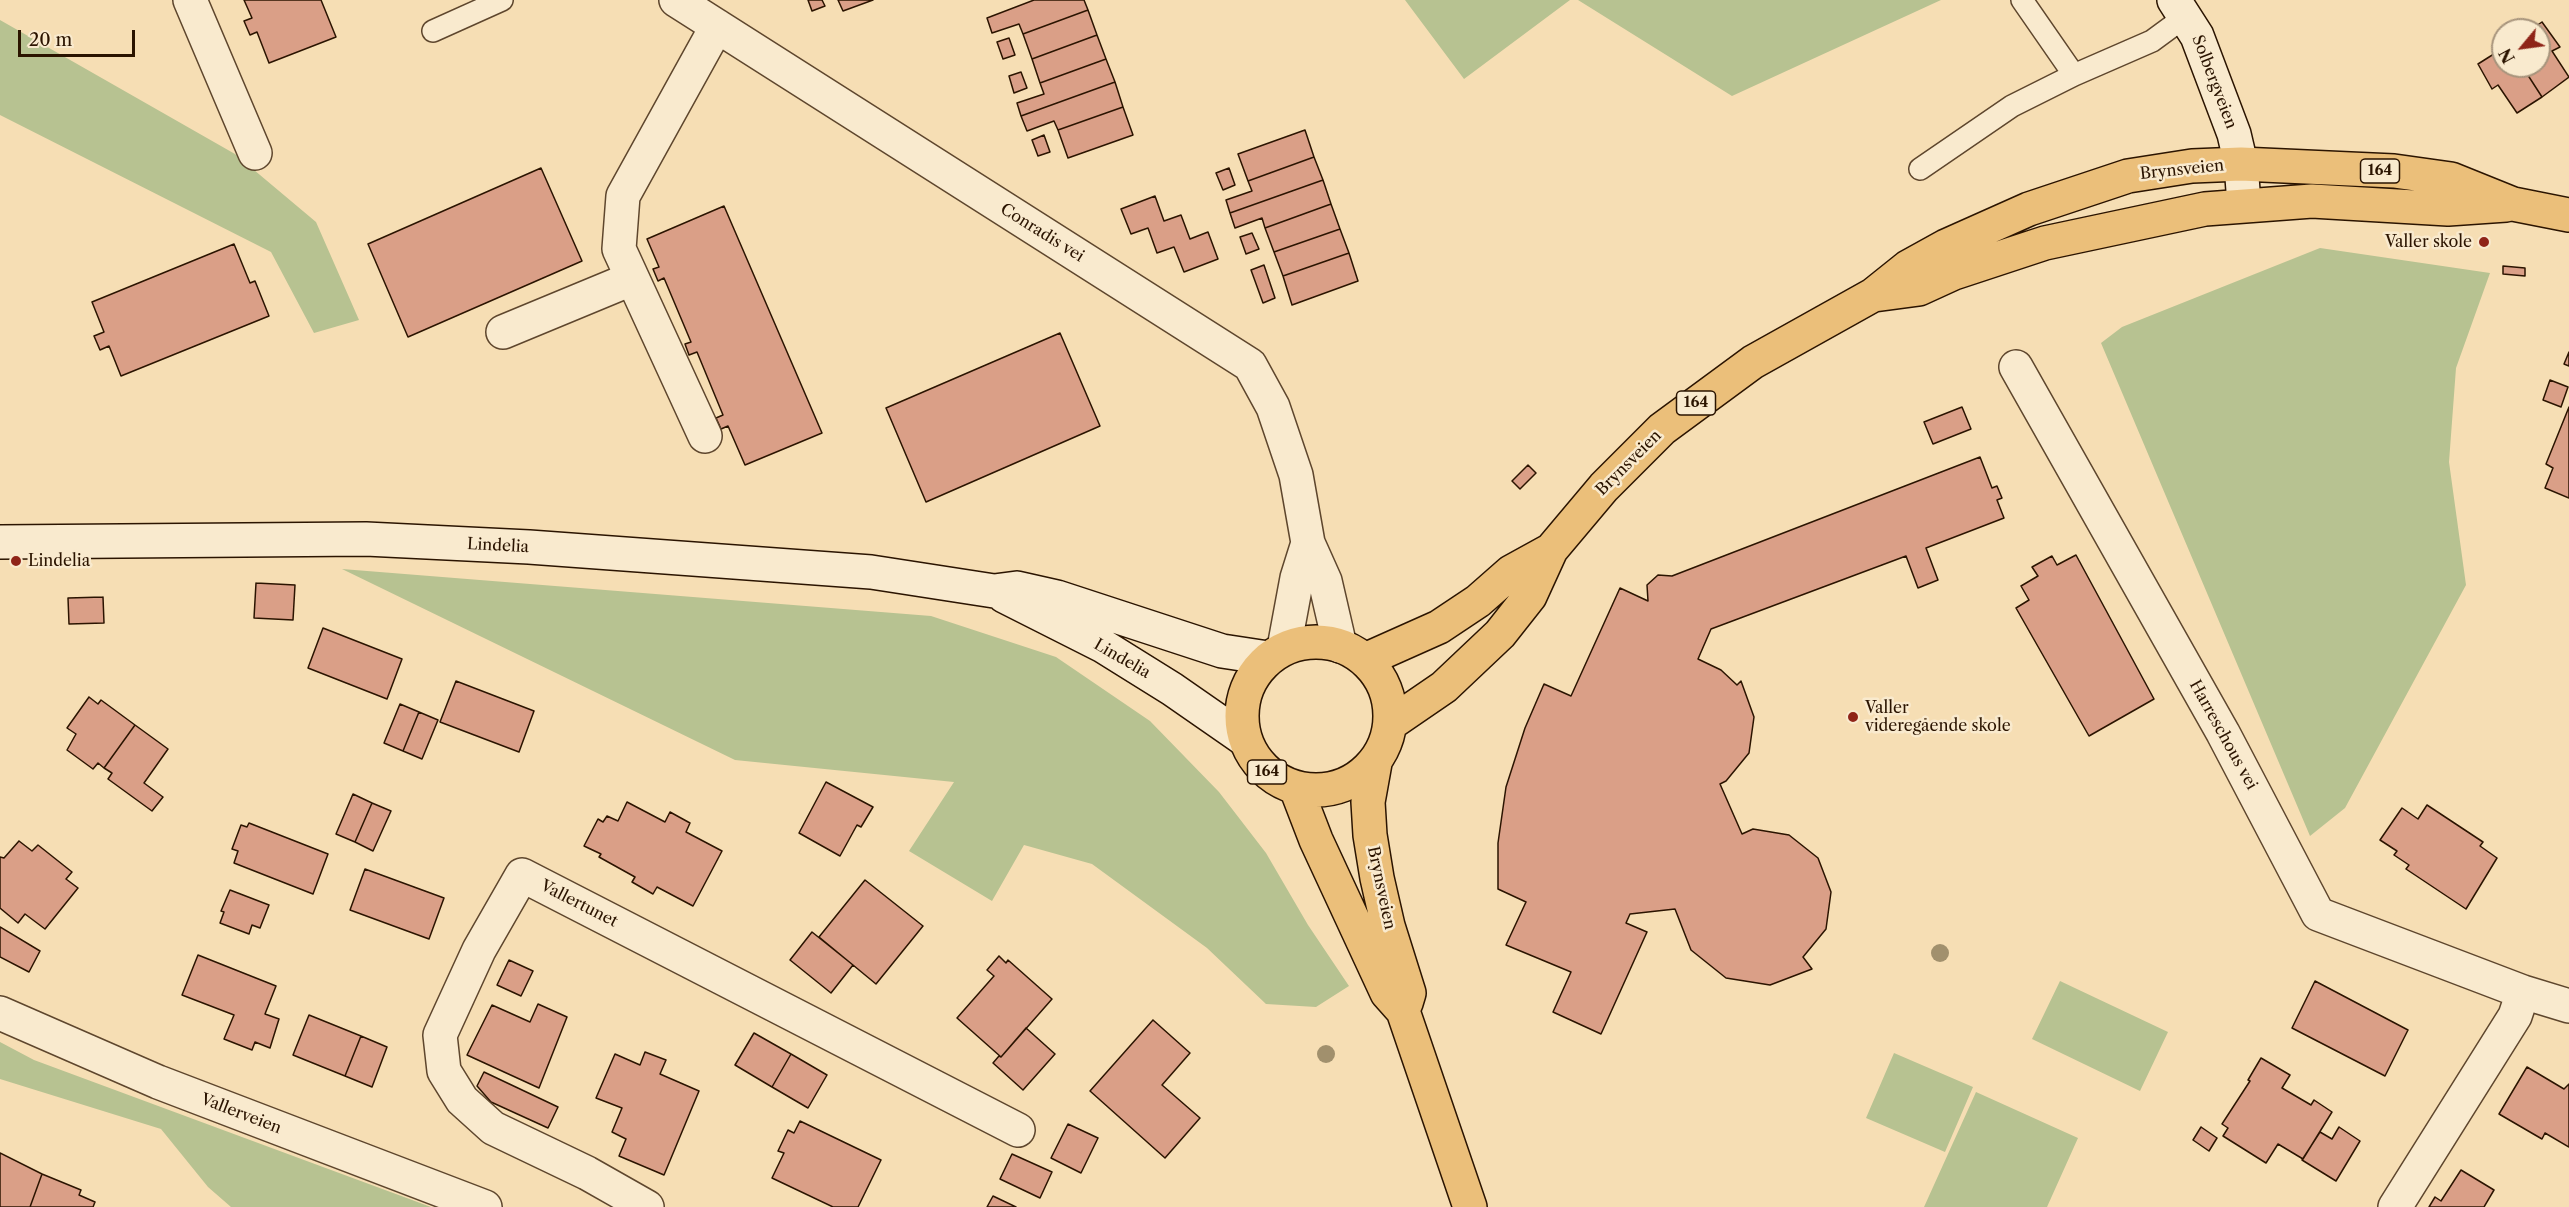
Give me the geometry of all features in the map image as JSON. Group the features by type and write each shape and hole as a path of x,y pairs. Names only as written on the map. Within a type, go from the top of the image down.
{"main road":[{"name":"Brynsveien","path":"1390,724 1444,687 1500,634 1530,596 1551,550 1620,469 1682,414 1773,350 1873,295 1908,267 1946,246 2029,209 2128,176 2192,166 2241,164 2394,171 2451,178 2513,204 2569,215"},
{"name":"Brynsveien","path":"1873,295 1919,289 1954,273 2045,243 2145,220 2244,204 2312,201 2448,209 2513,204"},
{"name":"Brynsveien","path":"1353,653 1391,650 1458,616 1511,572 1551,550"},
{"path":"1276,653 1312,641 1353,653"},
{"name":"164","path":"1276,653 1253,675 1244,695 1240,717 1244,739 1256,761 1273,778 1296,788 1317,791 1339,788 1359,778 1375,763 1385,744 1390,724 1389,700 1380,678 1353,653"},
{"name":"Brynsveien","path":"1375,763 1368,802 1371,835 1388,926 1409,993 1403,1011"},
{"name":"Brynsveien","path":"1296,788 1316,840 1388,993 1403,1011 1470,1207"}],"street":[{"path":"190,0 255,153"},
{"name":"Conradis vei","path":"676,0 1250,364 1273,407 1296,475 1308,543 1353,653"},
{"name":"Solbergveien","path":"2180,8 2218,89 2234,134 2241,164 2244,204"},
{"path":"705,436 619,249 623,196 717,27"},
{"path":"503,332 631,279"},
{"name":"Harreschous vei","path":"2016,367 2223,733 2318,914 2523,992 2569,1006"},
{"name":"Lindelia","path":"0,542 366,539 517,546 871,572 994,591 1017,588 1057,597 1222,651 1276,653"},
{"name":"Conradis vei","path":"1276,653 1308,543"},
{"name":"Lindelia","path":"994,591 1024,609 1103,646 1172,689 1244,739"},
{"name":"Vallertunet","path":"647,1207 587,1173 493,1128 462,1100 444,1071 440,1035 479,950 522,875 1018,1130"},
{"path":"2395,1207 2515,1016 2523,992"},
{"name":"Vallerveien","path":"0,1013 158,1082 485,1207"}],"lane":[{"path":"433,31 502,0"},
{"path":"2022,0 2074,75"},
{"path":"1920,169 2012,106 2074,75 2152,41 2180,8"}],"green space":[{"path":"1405,0 1570,0 1464,79"},
{"path":"1578,0 1941,0 1732,96"},
{"path":"0,20 235,154 316,222 359,320 314,333 271,252 0,115"},
{"path":"2320,248 2490,273 2456,368 2449,462 2466,585 2345,808 2310,836 2101,343 2122,327"},
{"path":"342,569 931,616 1056,657 1150,721 1219,792 1266,853 1308,925 1349,986 1316,1007 1266,1004 1207,948 1092,864 1024,845 992,901 909,851 954,782 735,760"},
{"path":"2060,981 2168,1032 2140,1091 2032,1039"},
{"path":"0,1042 34,1060 431,1207 231,1207 208,1187 161,1129 0,1079"},
{"path":"1894,1053 1973,1087 1945,1152 1866,1118"},
{"path":"1976,1092 2078,1138 2047,1207 1924,1207"}],"building":[{"path":"244,0 321,0 336,37 269,63 257,32 250,35 244,21 252,18"},
{"path":"808,0 822,0 825,6 812,11"},
{"path":"838,0 873,0 843,11"},
{"path":"1034,0 1084,0 1088,10 1023,34 1019,24 992,33 987,18"},
{"path":"1088,10 1097,35 1032,59 1023,34"},
{"path":"2551,34 2560,47 2552,51 2569,77 2542,97 2530,78 2551,78"},
{"path":"1097,35 1106,59 1040,83 1032,59"},
{"path":"1009,38 1015,55 1003,59 997,42"},
{"path":"2491,56 2491,78 2530,78 2542,97 2517,113 2498,85 2492,89 2478,64"},
{"path":"1106,59 1115,82 1021,116 1017,103 1044,94 1040,83"},
{"path":"1021,72 1027,88 1014,93 1009,76"},
{"path":"1115,82 1123,107 1058,130 1054,121 1027,131 1021,116"},
{"path":"1123,107 1133,135 1068,158 1058,130"},
{"path":"1305,130 1314,157 1248,181 1238,154"},
{"path":"1044,135 1050,152 1038,156 1032,140"},
{"path":"1314,157 1323,180 1230,213 1226,200 1252,191 1248,181"},
{"path":"541,168 582,261 408,337 368,244"},
{"path":"1229,168 1235,185 1223,190 1216,173"},
{"path":"1323,180 1331,204 1265,228 1262,218 1235,228 1230,213"},
{"path":"1155,196 1164,221 1181,215 1190,239 1208,232 1218,259 1184,272 1174,247 1157,253 1148,228 1131,234 1121,209"},
{"path":"1331,204 1340,229 1274,252 1265,228"},
{"path":"724,206 822,433 745,465 728,426 721,429 716,418 723,415 697,352 689,355 685,344 691,342 664,278 658,281 653,269 659,267 647,239"},
{"path":"1340,229 1349,253 1283,276 1274,252"},
{"path":"1252,233 1259,249 1246,254 1240,237"},
{"path":"234,244 250,283 255,281 269,316 121,376 109,346 100,350 94,336 104,332 92,302"},
{"path":"1349,253 1358,281 1292,305 1283,276"},
{"path":"1264,265 1275,298 1263,303 1251,270"},
{"path":"2503,266 2525,268 2525,276 2503,274"},
{"path":"1060,333 1100,426 926,502 886,408"},
{"path":"2569,352 2569,366 2564,364"},
{"path":"2550,380 2568,387 2561,407 2543,400"},
{"path":"1962,407 1971,429 1933,444 1924,422"},
{"path":"2569,407 2569,498 2545,488 2553,468 2546,464"},
{"path":"1980,457 1992,488 1997,486 2002,498 1997,500 2004,518 1926,548 1938,580 1918,588 1906,556 1711,629 1698,659 1721,670 1737,685 1741,681 1754,717 1749,753 1726,781 1720,784 1742,834 1753,829 1789,835 1818,858 1831,892 1826,929 1803,957 1812,969 1770,985 1726,978 1691,950 1675,909 1630,914 1626,923 1647,932 1601,1034 1553,1012 1571,972 1506,945 1526,902 1498,889 1498,843 1506,787 1525,728 1544,684 1571,696 1620,588 1648,601 1647,585 1658,575 1672,576"},
{"path":"1528,465 1536,473 1520,489 1512,481"},
{"path":"2076,555 2154,699 2089,736 2016,608 2029,600 2021,586 2038,576 2032,567 2052,556 2057,565"},
{"path":"256,583 295,585 293,620 254,618"},
{"path":"103,597 104,623 69,624 68,598"},
{"path":"323,628 402,659 387,699 308,668"},
{"path":"456,681 534,711 519,752 440,722"},
{"path":"89,697 98,704 101,700 135,725 104,768 98,763 93,769 67,750 76,734 67,728"},
{"path":"400,704 419,712 403,751 384,743"},
{"path":"419,712 438,720 422,759 403,751"},
{"path":"135,725 168,749 144,783 163,797 152,811 108,779 112,773 104,768"},
{"path":"826,782 873,807 861,827 857,825 840,856 799,833"},
{"path":"353,794 372,803 355,842 336,834"},
{"path":"627,802 665,822 670,812 690,823 686,832 722,851 693,906 657,887 653,894 632,882 635,877 599,857 601,854 584,846 598,819 603,822 607,816 618,821"},
{"path":"372,803 391,811 373,851 355,842"},
{"path":"2427,805 2483,842 2480,846 2497,858 2466,909 2406,869 2409,865 2394,855 2397,851 2380,840 2402,808 2418,819"},
{"path":"249,823 328,854 313,894 234,863 238,851 232,849 241,825 247,827"},
{"path":"19,841 32,851 38,845 72,872 66,879 78,888 45,929 25,914 18,923 0,908 0,857 4,858"},
{"path":"365,869 444,898 429,939 350,910"},
{"path":"865,880 923,926 876,984 819,937"},
{"path":"230,890 269,905 260,928 252,925 249,934 220,923 224,912 221,911"},
{"path":"0,927 40,951 29,972 0,957"},
{"path":"812,932 853,965 831,993 790,960"},
{"path":"198,955 276,986 265,1014 279,1019 270,1048 255,1042 252,1050 224,1039 234,1015 182,995"},
{"path":"999,956 1006,963 1008,960 1052,999 1001,1057 957,1018 994,976 987,970"},
{"path":"509,960 533,971 521,996 497,985"},
{"path":"2315,981 2408,1030 2385,1076 2292,1028"},
{"path":"538,1004 567,1017 539,1088 467,1055 492,1005 530,1022"},
{"path":"309,1015 361,1036 345,1076 293,1055"},
{"path":"1153,1020 1190,1053 1162,1085 1200,1118 1165,1158 1090,1091"},
{"path":"1026,1028 1055,1054 1023,1090 993,1063"},
{"path":"754,1033 791,1054 772,1087 735,1065"},
{"path":"361,1036 387,1047 372,1087 345,1076"},
{"path":"645,1052 666,1060 660,1074 699,1091 664,1175 619,1156 626,1139 612,1132 622,1108 596,1098 615,1054 640,1065"},
{"path":"791,1054 827,1075 808,1108 772,1087"},
{"path":"2261,1058 2290,1075 2282,1088 2311,1105 2314,1100 2332,1112 2303,1159 2278,1144 2266,1163 2223,1136 2228,1128 2222,1124 2250,1081 2248,1080"},
{"path":"2527,1067 2564,1089 2569,1084 2569,1147 2545,1133 2542,1139 2499,1114"},
{"path":"484,1072 558,1107 548,1128 491,1102 477,1086"},
{"path":"800,1121 881,1160 858,1207 833,1207 772,1178 784,1153 778,1151 788,1130 794,1133"},
{"path":"1068,1124 1098,1138 1081,1173 1051,1158"},
{"path":"2201,1127 2217,1138 2209,1151 2193,1140"},
{"path":"2339,1127 2360,1141 2336,1181 2302,1160 2320,1132 2332,1139"},
{"path":"0,1153 42,1174 30,1207 0,1207"},
{"path":"1012,1154 1052,1172 1040,1198 1000,1179"},
{"path":"2461,1170 2494,1190 2484,1207 2429,1207 2435,1197 2441,1201"},
{"path":"42,1174 81,1190 79,1195 95,1202 93,1207 30,1207"},
{"path":"993,1196 1016,1207 987,1207"}],"place":[{"name":"Valler skole","path":"2484,242"},
{"name":"Lindelia","path":"16,561"},
{"name":"Valler videregående skole","path":"1853,717"}]}
